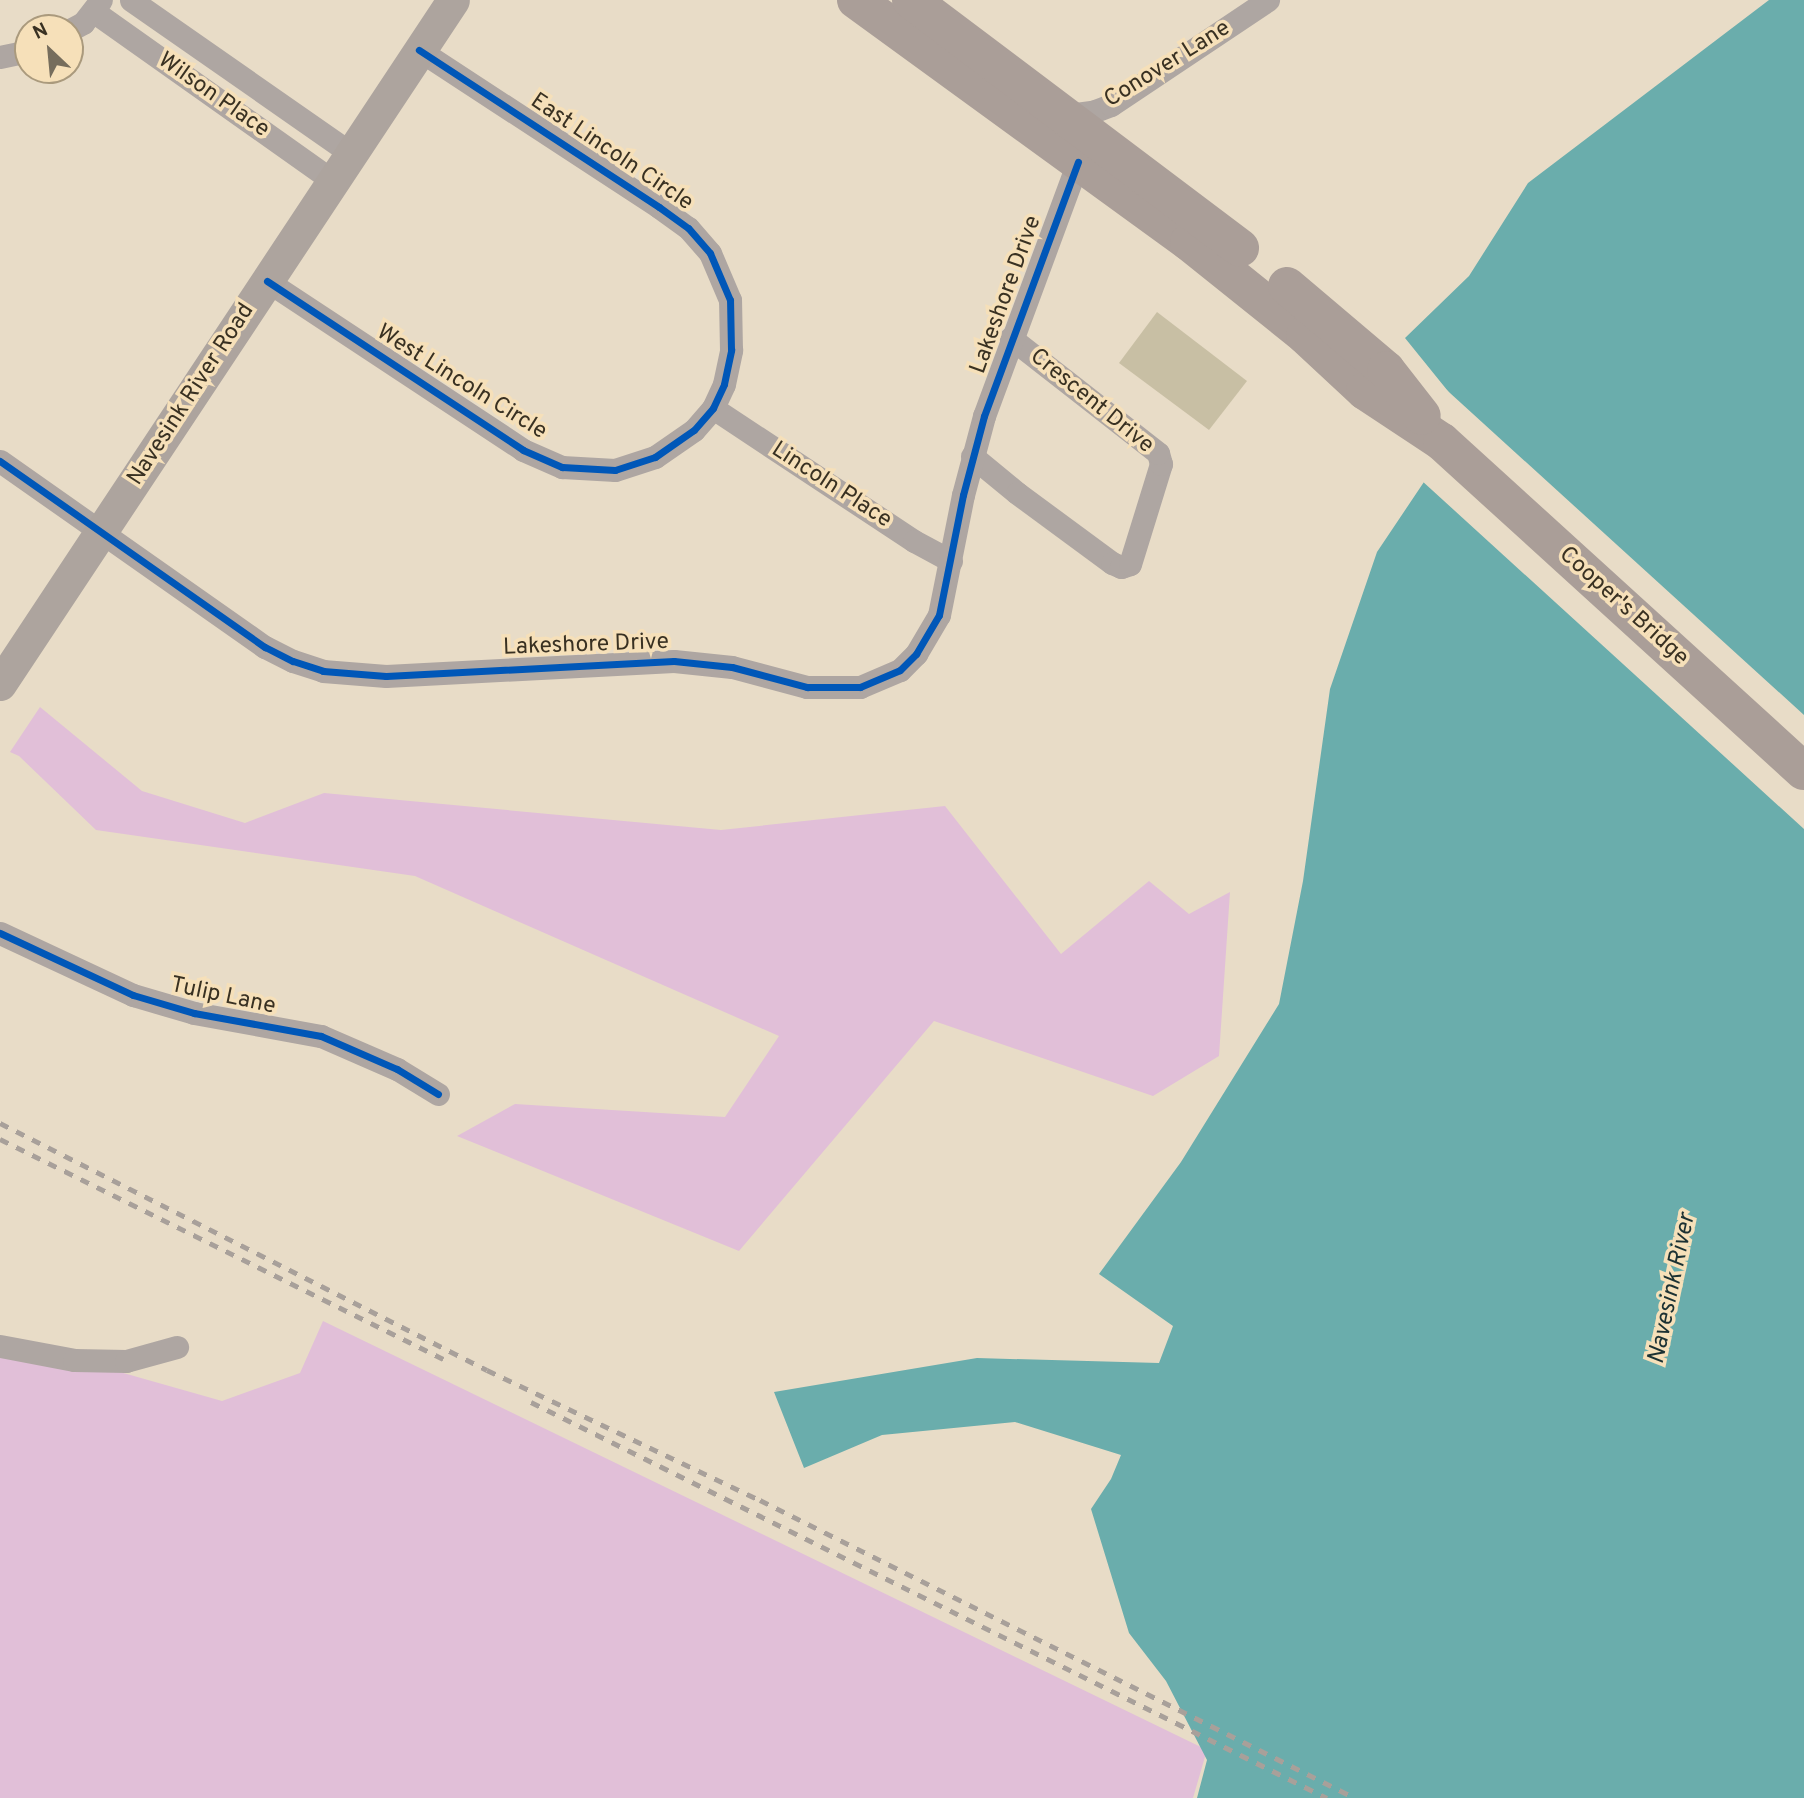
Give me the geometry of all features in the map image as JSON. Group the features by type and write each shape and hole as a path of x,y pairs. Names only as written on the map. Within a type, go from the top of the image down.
{"highway":[{"path":"856,0 1249,288 1365,391 1442,442"},
{"path":"911,0 1061,116 1191,210 1336,326 1386,370 1442,442"},
{"name":"Cooper's Bridge","path":"1442,442 1804,771"}],"main road":[{"name":"Navesink River Road","path":"0,684 453,0"}],"street":[{"name":"Wilson Place","path":"131,0 341,167"},
{"name":"Conover Lane","path":"1061,116 1095,111 1111,105 1148,83 1268,0"},
{"name":"Wilson Place","path":"97,6 341,167"},
{"name":"East Lincoln Circle","path":"419,50 659,207 688,228 710,253 730,300 731,350 724,384 713,408"},
{"name":"Lakeshore Drive","path":"0,461 265,648 293,662 334,672 386,676 674,661 732,667 807,687 831,690 860,687 891,676 916,654 939,615 972,456 1012,338 1078,162"},
{"name":"West Lincoln Circle","path":"267,281 523,450 562,467 615,470 655,457 694,430 713,408"},
{"name":"Crescent Drive","path":"972,456 1112,563 1121,568 1130,564 1161,464 1158,453 1012,338"},
{"name":"Lincoln Place","path":"713,408 914,541 951,561"},
{"name":"Tulip Lane","path":"0,933 133,995 194,1013 321,1037 397,1069 438,1094"},
{"path":"0,1346 74,1360 113,1361 126,1361 177,1347"}],"shaded area":[{"path":"40,707 142,791 245,823 324,793 721,830 945,806 1061,954 1149,881 1189,914 1230,892 1219,1056 1153,1096 934,1021 739,1251 457,1136 515,1104 725,1117 779,1036 415,876 96,830 19,756 10,752"},
{"path":"323,1321 1207,1750 1193,1798 0,1798 0,1338 222,1401 300,1373"}],"water":[{"name":"Navesink River","path":"1769,0 1804,0 1804,1798 1197,1798 1207,1760 1166,1681 1129,1633 1091,1509 1111,1479 1121,1455 1015,1422 882,1435 804,1468 774,1392 977,1358 1159,1363 1173,1326 1099,1274 1181,1162 1279,1004 1303,881 1330,689 1377,552 1434,467 1460,406 1405,338 1469,276 1528,183"}],"pier":[{"path":"1439,383 1804,715 1804,829 1421,480 1431,466 1456,406"}],"building":[{"path":"1157,312 1247,381 1209,430 1119,363"}],"railway":[{"path":"0,1123 487,1370 760,1500 1355,1798"},
{"path":"0,1139 443,1359"},
{"path":"531,1402 1327,1798"}],"cycle path":[{"path":"267,281 523,450 562,467 615,470 655,457 694,430 713,408 724,384 731,350 730,300 710,253 688,228 659,207 419,50"},
{"path":"0,461 265,647 293,661 323,671 386,676 674,661 732,667 807,687 860,687 900,670 916,654 939,615 963,495 984,416 1078,162"},
{"path":"0,933 133,995 194,1013 321,1036 397,1069 438,1094"}]}
